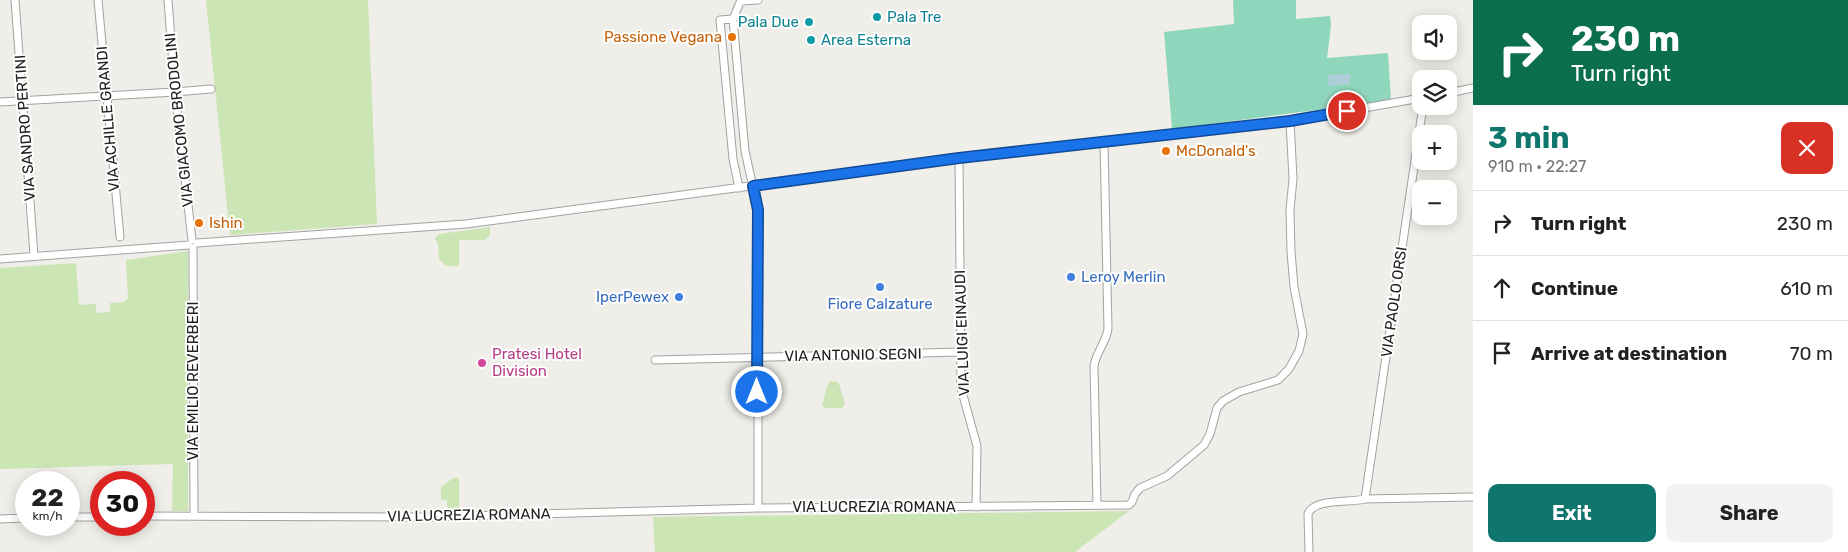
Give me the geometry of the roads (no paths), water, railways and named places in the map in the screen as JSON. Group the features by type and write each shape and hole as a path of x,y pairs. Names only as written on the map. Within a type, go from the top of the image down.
{"street":[{"name":"VIA SANDRO PERTINI","path":"15,0 34,255"},
{"name":"VIA ACHILLE GRANDI","path":"98,0 120,237"},
{"name":"VIA GIACOMO BRODOLINI","path":"168,0 175,92 192,244"},
{"path":"758,0 741,1 733,19 745,151 758,210 758,508"},
{"path":"733,19 720,20 733,158 739,188"},
{"path":"0,102 175,92 211,88"},
{"path":"1457,91 1473,88"},
{"path":"0,258 466,224 739,188 754,188 959,158 1290,121 1412,100"},
{"name":"VIA PAOLO ORSI","path":"1365,499 1421,115"},
{"name":"VIA LUCREZIA ROMANA","path":"155,516 429,517 758,508 1130,504 1140,488 1167,476 1205,443 1211,432 1217,408 1223,401 1239,392 1278,380 1288,371 1295,360 1303,334 1294,287 1290,252 1290,210 1293,177 1290,121"},
{"path":"1098,505 1094,364 1097,354 1106,340 1108,329 1104,142"},
{"name":"VIA LUIGI EINAUDI","path":"959,158 962,394 977,448 976,507"},
{"name":"VIA EMILIO REVERBERI","path":"192,244 194,515"},
{"name":"VIA ANTONIO SEGNI","path":"655,360 960,352"},
{"path":"1309,552 1308,517 1311,508 1320,504 1365,499 1473,497"},
{"path":"0,518 15,518"}],"water":[{"path":"1350,74 1350,84 1329,86 1328,75"}],"place":[{"name":"Pala Tre","path":"877,17"},
{"name":"Pala Due","path":"809,22"},
{"name":"Passione Vegana","path":"732,37"},
{"name":"Area Esterna","path":"811,40"},
{"name":"McDonald's","path":"1166,151"},
{"name":"Ishin","path":"199,223"},
{"name":"Leroy Merlin","path":"1071,277"},
{"name":"Fiore Calzature","path":"880,287"},
{"name":"IperPewex","path":"679,297"},
{"name":"Pratesi Hotel Division","path":"482,363"}]}
